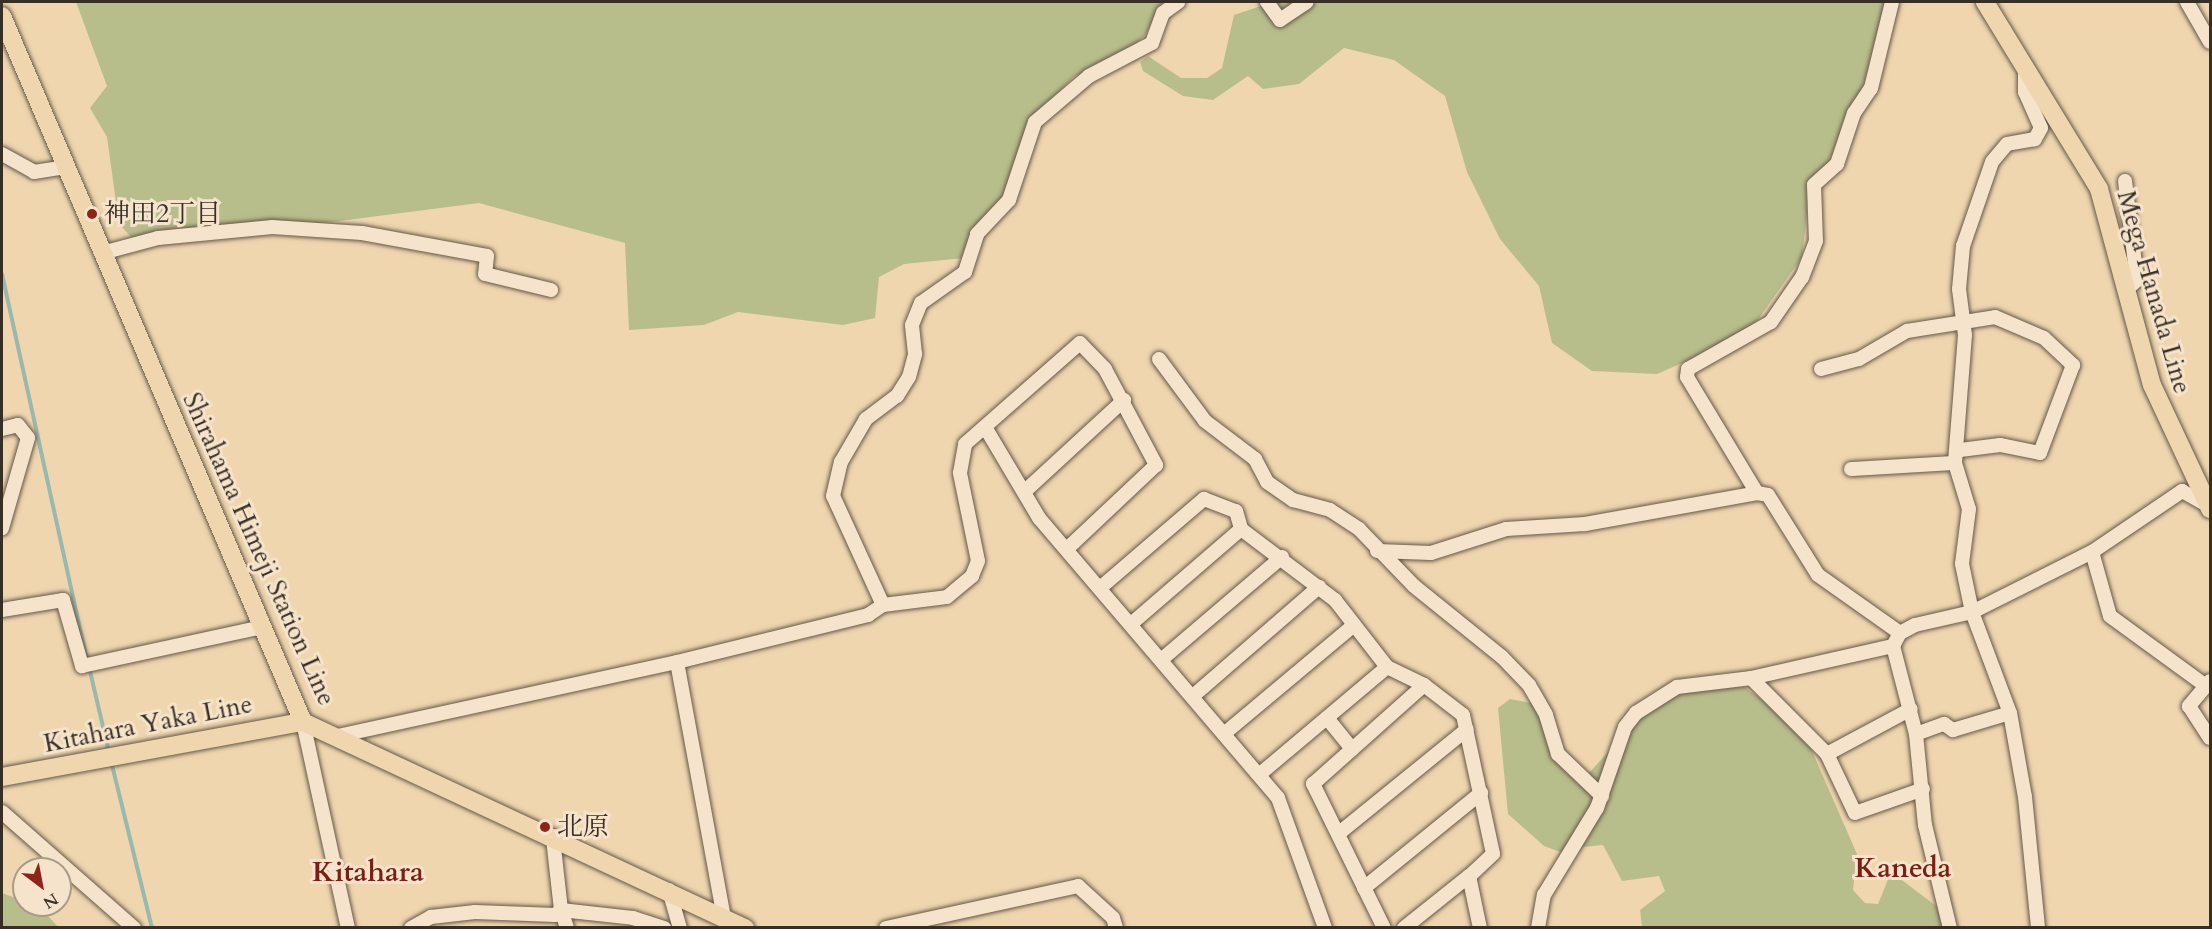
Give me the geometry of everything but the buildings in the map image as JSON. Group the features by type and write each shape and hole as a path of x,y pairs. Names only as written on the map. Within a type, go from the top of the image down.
{"main road":[{"name":"Mega Hanada Line","path":"1985,2 2098,189 2152,385 2210,507"},
{"name":"Shirahama Himeji Station Line","path":"2,16 64,167 303,722 746,927"},
{"name":"Kitahara Yaka Line","path":"2,777 303,722"}],"street":[{"path":"883,605 833,496 841,462 866,419 897,396 909,377 915,354 912,326 921,303 965,272 977,234 1009,200 1035,122 1089,76 1152,43 1163,13 1178,2"},
{"path":"1267,2 1280,20 1307,2"},
{"path":"1757,493 1686,377 1688,369 1771,322 1802,277 1816,241 1814,185 1837,164 1854,113 1871,88 1892,2"},
{"path":"2187,2 2211,42"},
{"path":"2025,70 2025,92 2041,128 2035,139 2007,144 1985,179 1959,268 1964,323 1957,457 1969,509 1962,564 1972,612 2010,713 2025,797 2038,927"},
{"path":"2,154 34,172 64,167"},
{"path":"2125,180 2137,280 2127,289"},
{"path":"102,253 158,238 272,227 362,233 487,256 485,274 551,290"},
{"path":"1821,369 1859,359 1907,331 1995,317 2013,321 2044,338 2073,365 2040,453 2000,445 1957,457 1851,469"},
{"path":"333,737 677,662 868,615 883,605 947,597 972,576 978,561 960,473 965,444 1080,343 1106,369 1156,465 1067,549"},
{"path":"1159,359 1205,421 1255,459 1267,482 1293,500 1340,516 1359,529 1377,551 1529,685 1546,715 1558,754 1602,796"},
{"path":"1024,492 1124,400"},
{"path":"2,429 18,425 28,438 7,488 2,528"},
{"path":"985,427 1024,492 1067,549 1260,774 1287,813 1325,927"},
{"path":"1950,927 1925,825 1923,789 1911,709 1893,646 1900,633 1931,618 1972,612 2092,552 2182,491 2210,507"},
{"path":"1377,551 1431,553 1514,527 1585,524 1757,493 1768,495 1818,575 1900,633"},
{"path":"1100,588 1204,499 1236,511 1241,529 1282,557 1319,587 1354,625 1387,667 1424,685 1463,715 1493,854 1404,927"},
{"path":"1131,624 1241,529"},
{"path":"2092,552 2110,616 2208,683 2189,706 2211,738"},
{"path":"1161,660 1282,557"},
{"path":"1193,696 1319,587"},
{"path":"2,610 63,600 82,666 262,627"},
{"path":"1224,733 1354,625"},
{"path":"1538,927 1544,894 1602,796 1625,727 1636,713 1677,687 1751,678 1893,646"},
{"path":"677,662 724,917"},
{"path":"1260,774 1387,667"},
{"path":"1751,678 1827,754 1855,813 1923,789"},
{"path":"1384,927 1313,784 1424,685"},
{"path":"1827,754 1911,709"},
{"path":"1916,734 1944,724 1953,730 2010,713"},
{"path":"1327,718 1352,749"},
{"path":"303,722 348,927"},
{"path":"1338,834 1467,729"},
{"path":"1364,888 1481,793"},
{"path":"2,812 134,927"},
{"path":"553,839 561,910 567,927"},
{"path":"1469,876 1480,927"},
{"path":"886,927 1078,886 1113,918 1116,927"},
{"path":"669,890 681,927"},
{"path":"411,927 431,917 453,922 475,912 520,917 561,910 609,921 664,927"}],"green space":[{"path":"76,2 1163,2 1146,34 1128,51 1073,77 1055,96 1030,131 1005,197 964,258 904,264 879,277 875,318 843,325 738,312 704,325 629,330 625,243 479,203 316,224 215,225 158,239 132,238 119,224 107,137 90,108 107,86"},
{"path":"1273,2 1886,2 1883,36 1840,142 1809,194 1802,257 1748,334 1657,374 1592,371 1552,343 1539,286 1500,239 1467,172 1445,96 1394,60 1344,48 1299,84 1263,89 1248,76 1213,100 1183,96 1143,71 1140,62 1148,56 1181,78 1207,78 1222,68 1234,15"},
{"path":"1744,687 1782,714 1808,742 1857,854 1853,890 1865,903 1878,904 1891,872 1939,908 1945,927 1642,927 1640,910 1665,891 1659,876 1622,881 1603,845 1583,847 1574,857 1544,846 1508,814 1498,708 1510,699 1536,704 1578,785 1653,703 1700,689"},
{"path":"2,893 12,897 12,917 49,917 58,927 2,927"}],"waterway":[{"path":"2,274 86,657"},
{"path":"89,667 108,748"},
{"path":"112,765 152,928"}],"place":[{"name":"神田2丁目","path":"92,214"},
{"name":"北原","path":"545,827"}],"district":[{"name":"Kaneda","path":"1903,868"},
{"name":"Kitahara","path":"368,872"}]}
